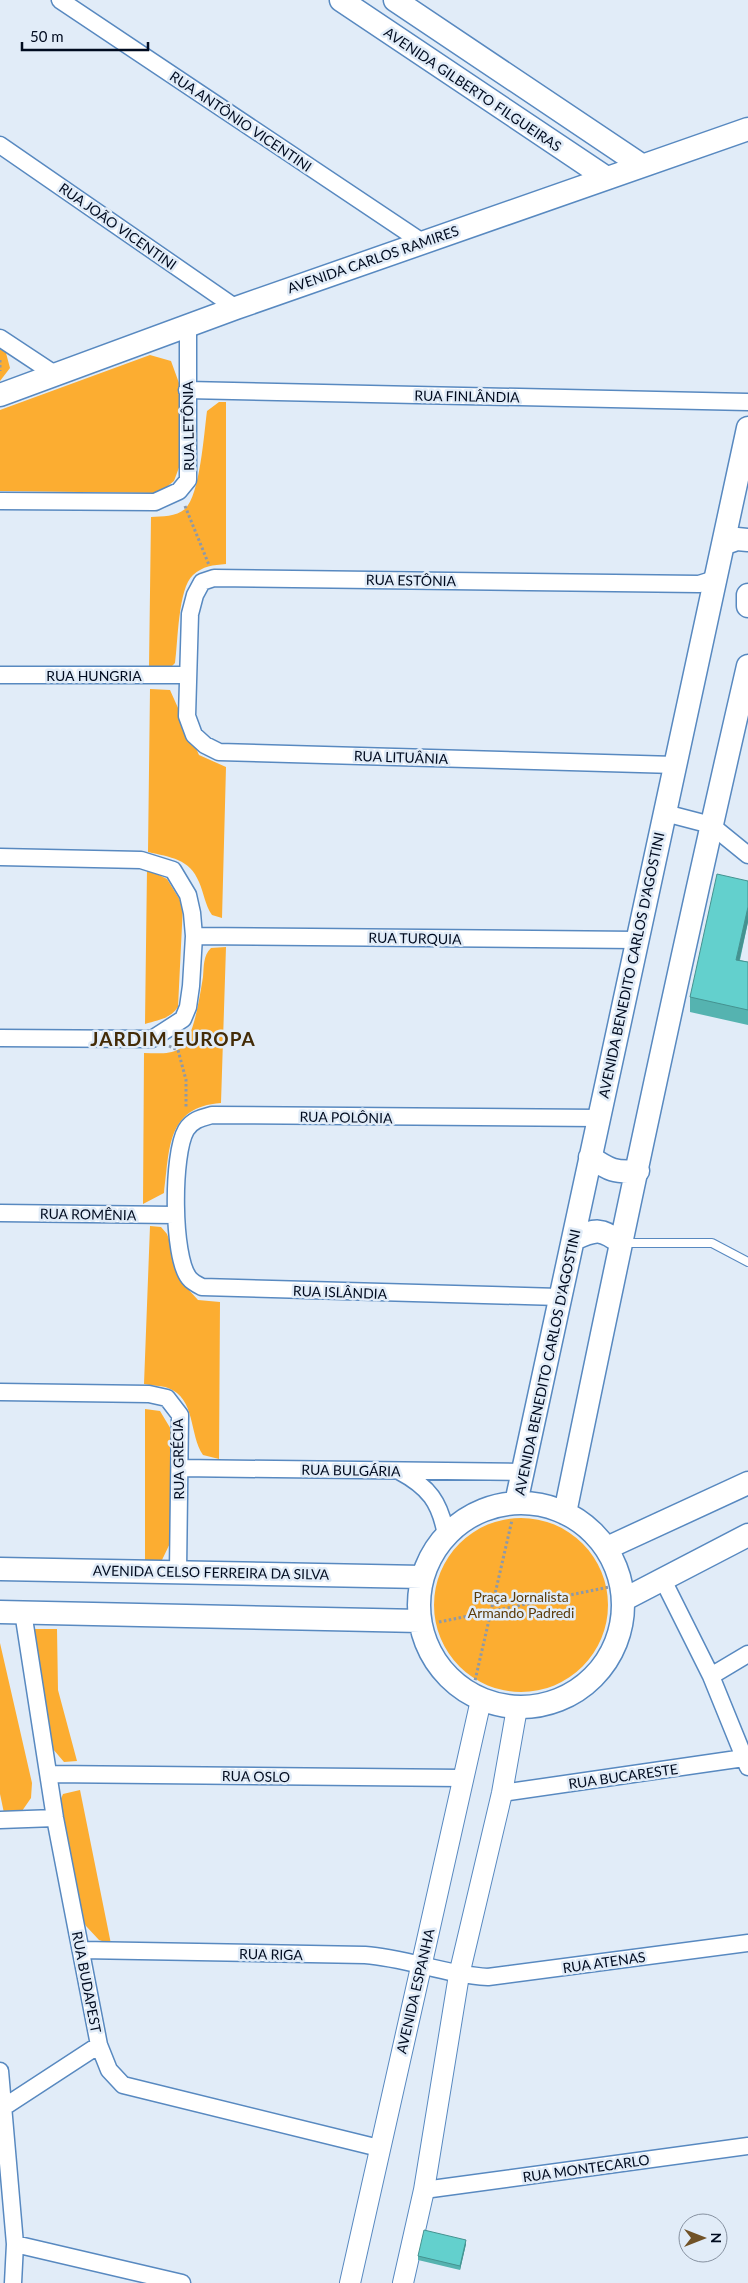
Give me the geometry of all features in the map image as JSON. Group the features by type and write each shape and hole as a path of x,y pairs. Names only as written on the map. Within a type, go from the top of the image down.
{"main road":[{"name":"AVENIDA GILBERTO FILGUEIRAS","path":"341,0 605,177"},
{"path":"395,0 641,165"},
{"path":"558,146 575,121"},
{"name":"AVENIDA CARLOS RAMIRES","path":"0,395 236,308 748,128"},
{"name":"AVENIDA BENEDITO CARLOS D'AGOSTINI","path":"516,1503 521,1472 559,1297 574,1239 598,1118 748,428"},
{"path":"723,544 737,538 748,540"},
{"path":"748,595 748,606"},
{"path":"565,1513 711,825 748,666"},
{"path":"590,1157 608,1170 621,1173 638,1171"},
{"path":"574,1239 592,1230 607,1233 621,1243"},
{"path":"607,1548 748,1483"},
{"path":"516,1503 541,1505 565,1513 586,1526 607,1548 617,1571 621,1593 618,1634 604,1664 580,1688 550,1704 517,1708 477,1697 459,1687 440,1668 427,1646 420,1623 419,1599 422,1578 432,1555 446,1535 466,1518 482,1511 516,1503"},
{"path":"621,1593 663,1580 748,1535"},
{"name":"AVENIDA CELSO FERREIRA DA SILVA","path":"0,1569 178,1571 422,1578"},
{"path":"0,1612 420,1623"}],"street":[{"name":"RUA ANTÔNIO VICENTINI","path":"60,0 422,242"},
{"name":"RUA JOÃO VICENTINI","path":"0,145 236,308"},
{"name":"RUA LETÔNIA","path":"0,501 155,502 179,492 188,480 186,390 188,326"},
{"path":"0,338 56,375"},
{"name":"RUA FINLÂNDIA","path":"186,390 748,402"},
{"path":"188,675 190,614 195,595 202,582 214,578"},
{"name":"RUA ESTÔNIA","path":"214,578 699,584 715,579"},
{"name":"RUA HUNGRIA","path":"0,675 188,675"},
{"name":"RUA LITUÂNIA","path":"188,675 187,716 194,735 205,745 219,752 675,765"},
{"path":"665,812 711,825 748,855"},
{"path":"0,857 142,860 172,870 188,894 194,936 188,1007 183,1020 152,1039 0,1038"},
{"name":"RUA TURQUIA","path":"194,936 637,940"},
{"name":"RUA POLÔNIA","path":"186,1130 197,1119 212,1115 598,1118"},
{"path":"175,1215 180,1148 186,1130"},
{"name":"RUA ROMÊNIA","path":"0,1213 175,1215"},
{"name":"RUA ISLÂNDIA","path":"175,1215 176,1236 184,1268 190,1279 202,1287 559,1297"},
{"name":"RUA GRÉCIA","path":"0,1392 149,1394 167,1398 180,1415 178,1571"},
{"name":"RUA BULGÁRIA","path":"180,1468 521,1472"},
{"path":"397,1470 416,1480 435,1500 443,1516 446,1535"},
{"path":"663,1580 711,1676 746,1762"},
{"name":"RUA BUDAPEST","path":"23,1612 55,1818 99,2045 109,2070 123,2085 379,2148"},
{"path":"711,1676 748,1654"},
{"name":"AVENIDA ESPANHA","path":"350,2283 462,1778 477,1697"},
{"path":"403,2283 424,2190 459,1975 502,1793 517,1708"},
{"name":"RUA BUCARESTE","path":"502,1793 746,1762"},
{"name":"RUA OSLO","path":"49,1774 462,1778"},
{"path":"0,1820 55,1818"},
{"name":"RUA ATENAS","path":"459,1975 488,1977 748,1943"},
{"name":"RUA RIGA","path":"81,1950 365,1955 396,1958 459,1975"},
{"path":"4,2107 99,2045"},
{"path":"0,2071 15,2244 13,2283"},
{"name":"RUA MONTECARLO","path":"424,2190 748,2146"},
{"path":"15,2244 182,2283"}],"lane":[{"path":"621,1243 712,1243 748,1262"}],"path":[{"path":"0,360 0,368"},
{"path":"179,492 214,578"},
{"path":"152,1039 178,1050 186,1080 186,1130"},
{"path":"477,1697 491,1611 516,1503"},
{"path":"420,1623 621,1593"}],"green space":[{"path":"0,349 6,353 10,368 0,381"},
{"path":"150,355 171,361 179,383 181,462 174,481 159,493 0,491 0,410"},
{"path":"219,402 226,402 226,564 208,566 193,575 184,591 175,663 170,668 149,667 151,517 169,516 181,512 190,502 198,478 207,411"},
{"path":"150,689 170,690 199,755 226,767 222,918 212,915 199,882 190,868 178,860 148,852"},
{"path":"147,869 167,879 183,905 178,1007 167,1017 145,1024"},
{"path":"226,947 221,1103 203,1106 190,1113 180,1122 170,1146 164,1193 143,1204 144,1053 171,1052 179,1049 184,1044 189,1037 196,1016 204,961 207,954 211,948"},
{"path":"150,1226 161,1227 167,1234 187,1288 198,1300 220,1302 219,1459 203,1455 188,1408 177,1393 165,1387 144,1384"},
{"path":"145,1409 160,1411 175,1436 173,1537 162,1560 145,1562"},
{"name":"Praça Jornalista Armando Padredi","path":"530,1518 554,1524 570,1532 583,1543 594,1556 602,1572 607,1588 607,1622 602,1638 594,1654 583,1667 570,1678 546,1689 530,1692 512,1692 496,1689 472,1678 448,1654 435,1622 434,1596 437,1580 448,1556 472,1532 504,1519"},
{"path":"35,1629 57,1629 58,1690 77,1761 64,1762 47,1742 28,1644"},
{"path":"0,1643 32,1783 31,1798 22,1811 4,1813 0,1794"},
{"path":"80,1790 111,1944 99,1940 86,1926 77,1910 58,1806 63,1794"}],"building":[{"path":"717,874 748,881 748,907 736,960 748,962 748,1010 690,997"},
{"path":"424,2230 466,2240 460,2266 418,2256"}],"district":[{"name":"JARDIM EUROPA","path":"173,1038"}]}
